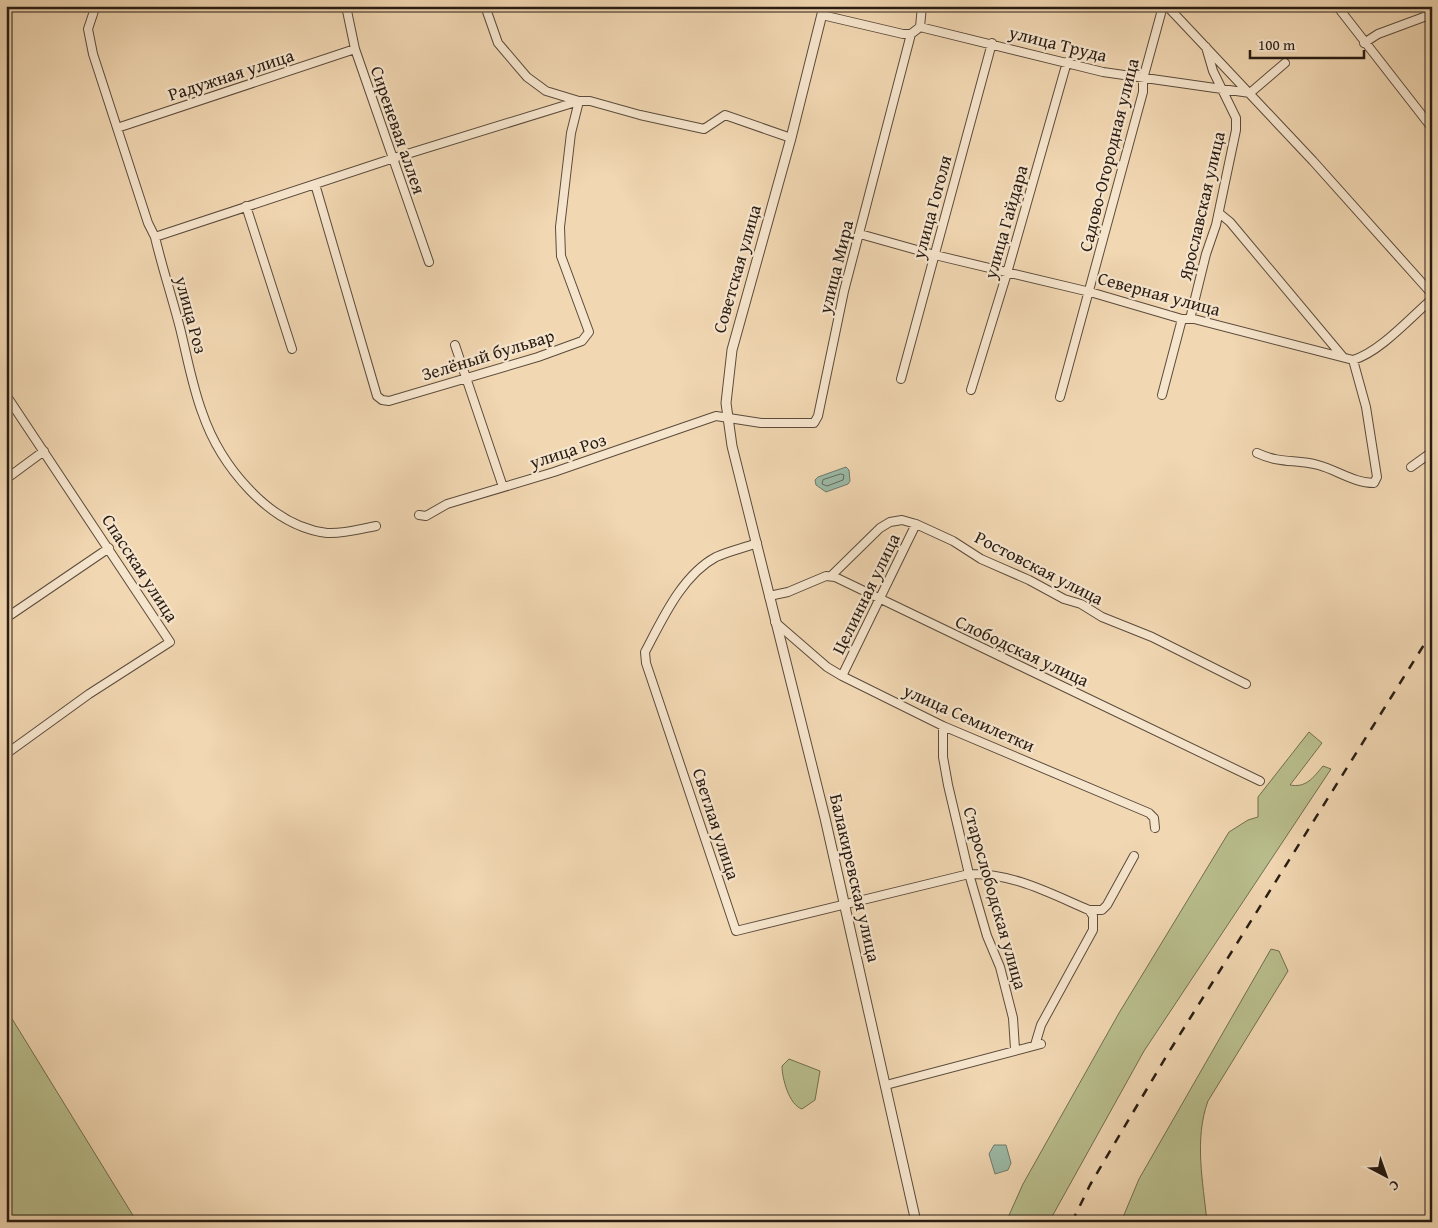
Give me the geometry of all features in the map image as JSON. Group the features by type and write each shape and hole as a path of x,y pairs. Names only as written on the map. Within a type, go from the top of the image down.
{"street":[{"name":"улица Роз","path":"92,6 94,11 88,29 93,54 148,223 155,237 202,412 224,457 262,501 281,517 299,526 328,533 352,532 376,526"},
{"name":"Сиреневая аллея","path":"346,6 355,49 391,159 429,262"},
{"path":"485,6 498,43 527,77 546,91 579,101 590,101 640,115 704,129 725,115 791,138"},
{"path":"823,10 903,34 911,34 920,27 922,6"},
{"name":"Садово-Огородная улица","path":"1060,397 1143,92 1143,79 1163,6"},
{"path":"1167,6 1313,160 1432,294"},
{"path":"1337,6 1432,128"},
{"name":"Советская улица","path":"757,543 732,446 727,418 726,403 732,350 791,138 823,10"},
{"path":"1364,43 1378,34 1432,14"},
{"name":"улица Труда","path":"920,27 1143,79 1250,93"},
{"name":"улица Мира","path":"727,418 761,423 814,423 818,416 844,291 911,34"},
{"name":"улица Гоголя","path":"901,379 992,43"},
{"name":"Ярославская улица","path":"1162,395 1219,213 1236,130 1236,118 1221,88 1205,45"},
{"name":"Радужная улица","path":"117,128 355,49"},
{"name":"улица Гайдара","path":"971,390 1008,273 1067,62"},
{"path":"1250,93 1285,64"},
{"path":"155,237 391,159 579,101"},
{"name":"Зелёный бульвар","path":"315,184 377,396 382,400 389,401 538,357 582,341 589,332 561,256 560,227 571,133 579,101"},
{"path":"246,206 292,349"},
{"path":"1219,213 1236,229 1343,357"},
{"name":"Северная улица","path":"860,234 934,255 1090,292 1186,319 1353,360"},
{"path":"1257,453 1274,460 1318,465 1364,483 1374,483 1377,477 1366,407 1353,360 1363,357 1374,350 1432,299"},
{"path":"455,345 504,487"},
{"name":"Спасская улица","path":"6,395 170,642 89,694 6,754"},
{"name":"улица Роз","path":"419,515 426,516 447,504 554,472 716,416 727,418"},
{"path":"6,479 44,451"},
{"path":"1411,467 1432,452"},
{"name":"Ростовская улица","path":"831,576 880,528 890,522 902,520 916,524 954,541 981,559 1030,580 1064,599 1081,604 1102,617 1152,637 1246,684"},
{"name":"Целинная улица","path":"842,676 916,524"},
{"name":"Балакиревская улица","path":"757,543 768,596 845,904 916,1222"},
{"name":"Светлая улица","path":"757,543 716,557 695,574 677,596 645,652 646,663 736,931 968,874 992,874 1023,882 1089,910"},
{"path":"6,618 109,548"},
{"path":"768,596 788,592 818,579 831,576"},
{"name":"Слободская улица","path":"831,576 850,582 880,599 1260,781"},
{"name":"улица Семилетки","path":"775,622 827,667 842,676 942,726 1149,813 1154,818 1155,828"},
{"name":"Старослободская улица","path":"942,726 943,757 968,874 987,936 1000,967 1013,1018 1015,1049"},
{"path":"1089,910 1102,910 1108,905 1134,856"},
{"path":"886,1085 1008,1054 1015,1049 1038,1045 1041,1025 1093,930 1093,916 1089,910"}],"green space":[{"path":"1309,732 1322,743 1290,785 1296,786 1305,783 1323,766 1331,769 1144,1051 1049,1222 1006,1222 1023,1184 1119,1013 1229,832 1248,820 1258,817 1258,797"},
{"path":"1271,949 1279,951 1288,971 1208,1101 1204,1115 1200,1145 1207,1222 1121,1222 1139,1179"},
{"path":"6,1009 137,1222 6,1222"},
{"path":"789,1059 820,1071 815,1100 802,1109 790,1097 783,1077 782,1066"}],"water":[{"path":"846,467 849,470 850,481 848,484 826,492 816,485 815,480 818,477"},
{"path":"994,1145 1006,1145 1011,1163 1008,1170 995,1174 989,1154"}],"railway":[{"path":"1072,1222 1090,1185 1167,1055 1432,632"}]}
